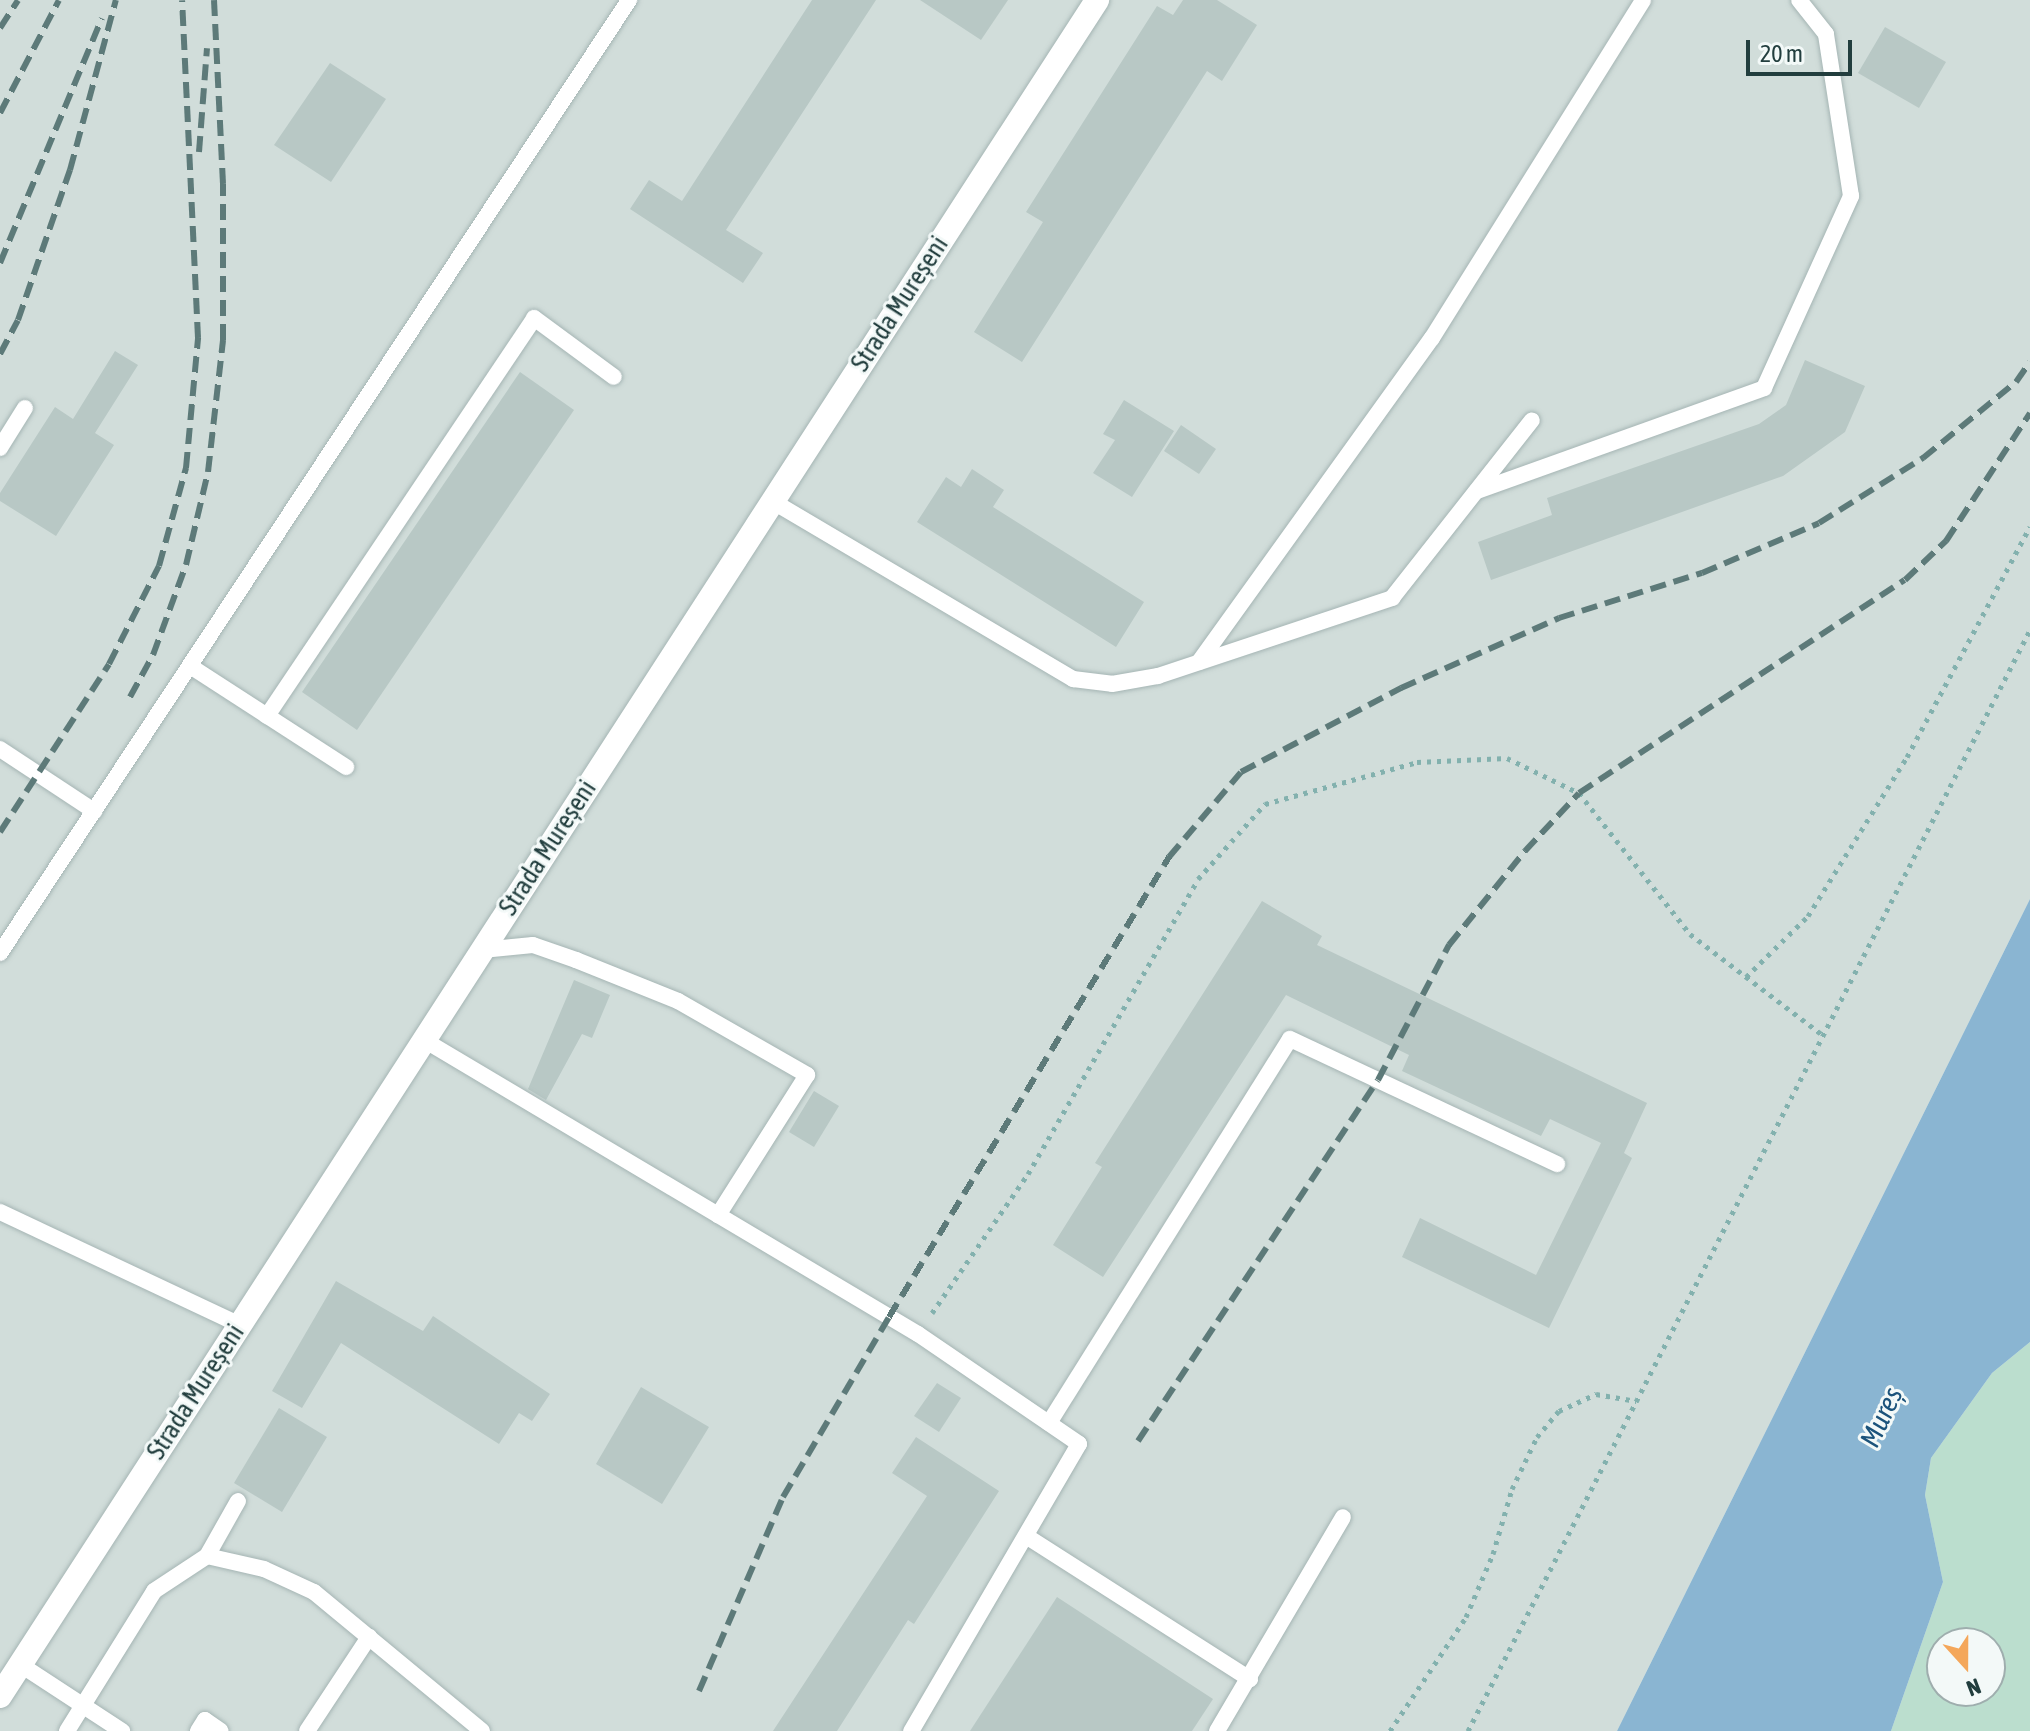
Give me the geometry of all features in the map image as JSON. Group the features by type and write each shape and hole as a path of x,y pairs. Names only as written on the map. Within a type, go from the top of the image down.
{"street":[{"name":"Strada Mureșeni","path":"0,1696 1097,0"}],"lane":[{"path":"0,953 629,0"},
{"path":"1199,662 1432,338 1643,0"},
{"path":"1476,491 1764,388 1851,196 1826,34 1799,0"},
{"path":"267,716 534,318 614,377"},
{"path":"0,448 25,408"},
{"path":"772,501 1073,679 1112,684 1199,662 1392,598 1532,420"},
{"path":"190,666 346,767"},
{"path":"0,749 94,811"},
{"path":"482,950 533,945 576,960 678,1001 807,1075 718,1215"},
{"path":"1049,1423 1290,1039 1557,1164"},
{"path":"424,1040 918,1334 1079,1444 911,1731"},
{"path":"0,1212 240,1325"},
{"path":"67,1731 154,1591 207,1556 238,1501"},
{"path":"1217,1731 1343,1517"},
{"path":"1026,1536 1250,1679"},
{"path":"207,1556 264,1569 314,1592 482,1731"},
{"path":"307,1731 369,1637"},
{"path":"21,1665 122,1731"},
{"path":"198,1731 205,1720 221,1731"}],"path":[{"path":"1746,977 1808,916 1907,757 2030,527"},
{"path":"1468,1731 2030,630"},
{"path":"918,1334 1028,1174 1198,879 1265,804 1417,762 1507,758 1579,793 1690,934 1824,1036"},
{"path":"1390,1731 1466,1617 1493,1554 1512,1489 1537,1437 1559,1411 1596,1394 1636,1401"}],"shaded area":[{"path":"0,0 2030,0 2030,899 1617,1731 0,1731"}],"green space":[{"path":"2030,1342 2030,1731 1891,1731 1926,1631 1926,1707 2006,1707 2006,1627 1927,1627 1943,1582 1925,1495 1931,1458 1992,1373"}],"water":[{"name":"Mureș","path":"2030,899 2030,1342 1992,1373 1931,1458 1925,1495 1943,1582 1891,1731 1617,1731"}],"building":[{"path":"812,0 876,0 726,230 763,253 743,283 630,209 649,180 682,201"},
{"path":"920,0 1008,0 981,40"},
{"path":"1183,0 1217,0 1257,25 1222,81 1207,71 1022,362 974,332 1043,222 1026,212 1157,6 1173,15"},
{"path":"1885,27 1946,62 1919,108 1858,73"},
{"path":"330,63 386,99 331,182 274,145"},
{"path":"115,351 138,365 95,433 114,445 56,536 0,501 0,493 55,407 73,419"},
{"path":"1805,360 1865,386 1845,432 1783,476 1491,580 1478,542 1552,515 1547,498 1759,424 1786,405"},
{"path":"520,372 574,410 357,730 302,692"},
{"path":"1124,400 1174,431 1132,497 1093,473 1115,440 1103,434"},
{"path":"1181,425 1216,449 1199,474 1164,451"},
{"path":"972,469 1004,490 993,507 1144,602 1116,647 917,522 946,477 961,487"},
{"path":"1262,901 1322,936 1317,945 1647,1103 1624,1153 1632,1158 1549,1328 1402,1257 1420,1218 1536,1275 1601,1143 1550,1119 1541,1136 1402,1071 1409,1055 1286,995 1103,1277 1053,1245 1102,1167 1095,1163"},
{"path":"574,980 610,995 592,1038 582,1034 546,1100 528,1089"},
{"path":"814,1091 839,1106 814,1147 789,1132"},
{"path":"336,1281 423,1331 433,1316 550,1394 532,1421 519,1413 499,1444 341,1343 302,1408 272,1391"},
{"path":"937,1383 961,1398 939,1432 914,1416"},
{"path":"641,1387 709,1427 662,1504 596,1464"},
{"path":"279,1408 327,1437 282,1512 234,1483"},
{"path":"916,1437 999,1491 914,1624 908,1620 837,1731 773,1731 927,1496 892,1473"},
{"path":"1057,1597 1213,1699 1192,1731 970,1731"}],"railway":[{"path":"0,28 18,0"},
{"path":"0,113 59,0"},
{"path":"0,354 18,320 70,170 116,0"},
{"path":"0,832 109,664 159,566 186,468 198,338 182,0"},
{"path":"130,697 153,655 186,565 208,472 223,340 223,184 214,0"},
{"path":"0,263 102,18"},
{"path":"199,152 207,48"},
{"path":"699,1691 783,1497 889,1317 1169,857 1241,772 1401,688 1559,618 1702,573 1819,523 1923,458 2016,382 2030,362"},
{"path":"1138,1441 1378,1080 1449,945 1525,851 1579,793 1905,580 1946,541 2030,413"}]}
